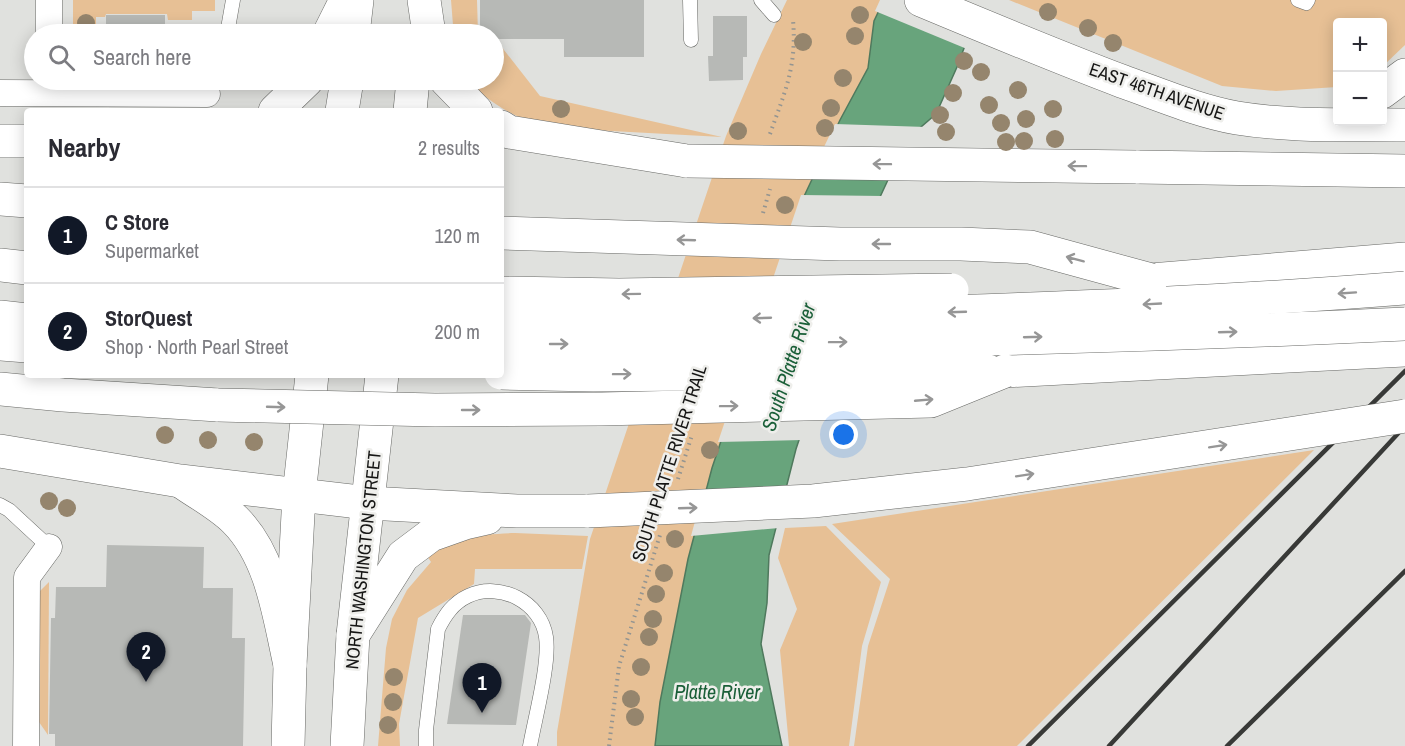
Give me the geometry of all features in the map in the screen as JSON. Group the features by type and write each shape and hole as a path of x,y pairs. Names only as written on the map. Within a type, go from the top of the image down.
{"main road":[{"path":"334,24 346,0"},
{"path":"354,24 357,0"},
{"path":"419,24 423,0"},
{"path":"423,0 427,24"},
{"name":"EAST 46TH AVENUE","path":"921,0 1065,60 1169,99 1212,112 1267,121 1331,120 1405,124"},
{"path":"1387,89 1405,75"},
{"path":"278,108 297,90"},
{"path":"342,108 345,90"},
{"path":"410,108 412,90"},
{"path":"456,90 473,108"},
{"path":"504,129 509,132 687,161"},
{"path":"0,141 24,141"},
{"path":"504,154 687,161 1405,171"},
{"path":"0,199 24,201"},
{"path":"504,233 840,244 962,244 1030,247 1151,280"},
{"path":"504,293 619,294 1026,289 1405,259"},
{"path":"0,266 24,268"},
{"path":"504,320 686,321 1035,310 1405,288"},
{"path":"0,295 24,297"},
{"path":"0,317 24,320"},
{"path":"504,344 907,341 1260,331 1405,324"},
{"path":"0,344 24,346"},
{"path":"504,373 593,375 1005,371 1405,350"},
{"path":"0,389 218,405 424,410 566,410 931,401 1005,371"},
{"path":"288,746 299,495 312,378"},
{"name":"NORTH WASHINGTON STREET","path":"347,746 353,634 382,378"},
{"path":"0,451 180,481 368,503 517,511 588,511 813,501 967,484 1405,416"},
{"path":"180,481 234,519 260,553 290,665"},
{"path":"353,634 382,587 408,552 431,535 465,523 517,511"}],"street":[{"path":"48,0 48,24"},
{"path":"0,93 24,90"},
{"path":"28,746 27,577 50,547"}],"lane":[{"path":"229,24 233,0"},
{"path":"690,0 691,40"},
{"path":"760,0 774,15"},
{"path":"1298,0 1306,3 1308,0"},
{"path":"0,505 9,510 50,547"},
{"path":"426,746 438,629 445,615 455,604 468,596 487,591 498,591 518,598 534,611 547,639 546,657 530,746"}],"path":[{"path":"766,145 792,73 794,57 792,11"},
{"path":"763,214 770,192 769,180"},
{"name":"SOUTH PLATTE RIVER TRAIL","path":"678,480 695,424"},
{"name":"SOUTH PLATTE RIVER TRAIL","path":"609,746 619,666 663,524"}],"shaded area":[{"path":"73,0 215,0 215,11 192,11 192,20 168,20 167,14 106,14 105,17 96,17 96,24 73,24"},
{"path":"451,0 477,0 478,24 453,24"},
{"path":"787,0 884,0 874,21 868,68 840,120 799,207 712,468 688,559 660,702 655,746 557,746 557,732 590,539 726,136"},
{"path":"1009,0 1405,0 1405,45 1387,62 1387,18 1333,18 1333,87 1276,91 1222,86"},
{"path":"504,50 540,96 722,137 556,128 523,119 477,90 504,90"},
{"path":"1314,450 1017,746 854,746 868,646 890,579 832,524"},
{"path":"826,526 881,582 862,646 849,746 789,746 780,650 797,609 778,558 785,528"},
{"path":"515,533 588,536 582,569 475,569 474,584 418,618 399,724 400,746 378,746 386,648 392,619 407,590 431,562 427,556 469,538"},
{"path":"49,582 48,735 39,722 39,592"}],"water":[{"name":"Platte River","path":"884,0 982,0 957,67 936,114 907,139 880,197 796,449 769,555 767,603 761,644 782,746 655,746 660,702 688,559 712,468 799,207 840,120 868,68 874,21"}],"pier":[{"path":"880,0 985,0 967,49 875,11"},
{"path":"835,124 926,127 910,140 893,175 811,174"},
{"path":"801,195 883,196 802,440 718,442"},
{"path":"790,485 779,528 691,536 703,492"}],"building":[{"path":"480,0 644,0 644,57 564,57 564,39 504,39 504,24 480,24"},
{"path":"106,15 165,15 165,24 106,24"},
{"path":"713,16 747,16 747,57 743,57 743,80 709,81 708,56 713,56"},
{"path":"107,545 204,547 203,588 233,588 232,638 245,638 243,746 55,746 55,734 49,734 51,618 55,618 56,587 106,587"},
{"path":"463,615 525,615 531,623 516,725 447,724"}],"railway":[{"path":"1028,746 1405,371"},
{"path":"1109,746 1405,426"},
{"path":"1227,746 1405,571"}],"place":[{"name":"StorQuest","path":"146,682"},
{"name":"C Store","path":"482,713"}],"water label":[{"name":"South Platte River","path":"788,367"}]}
